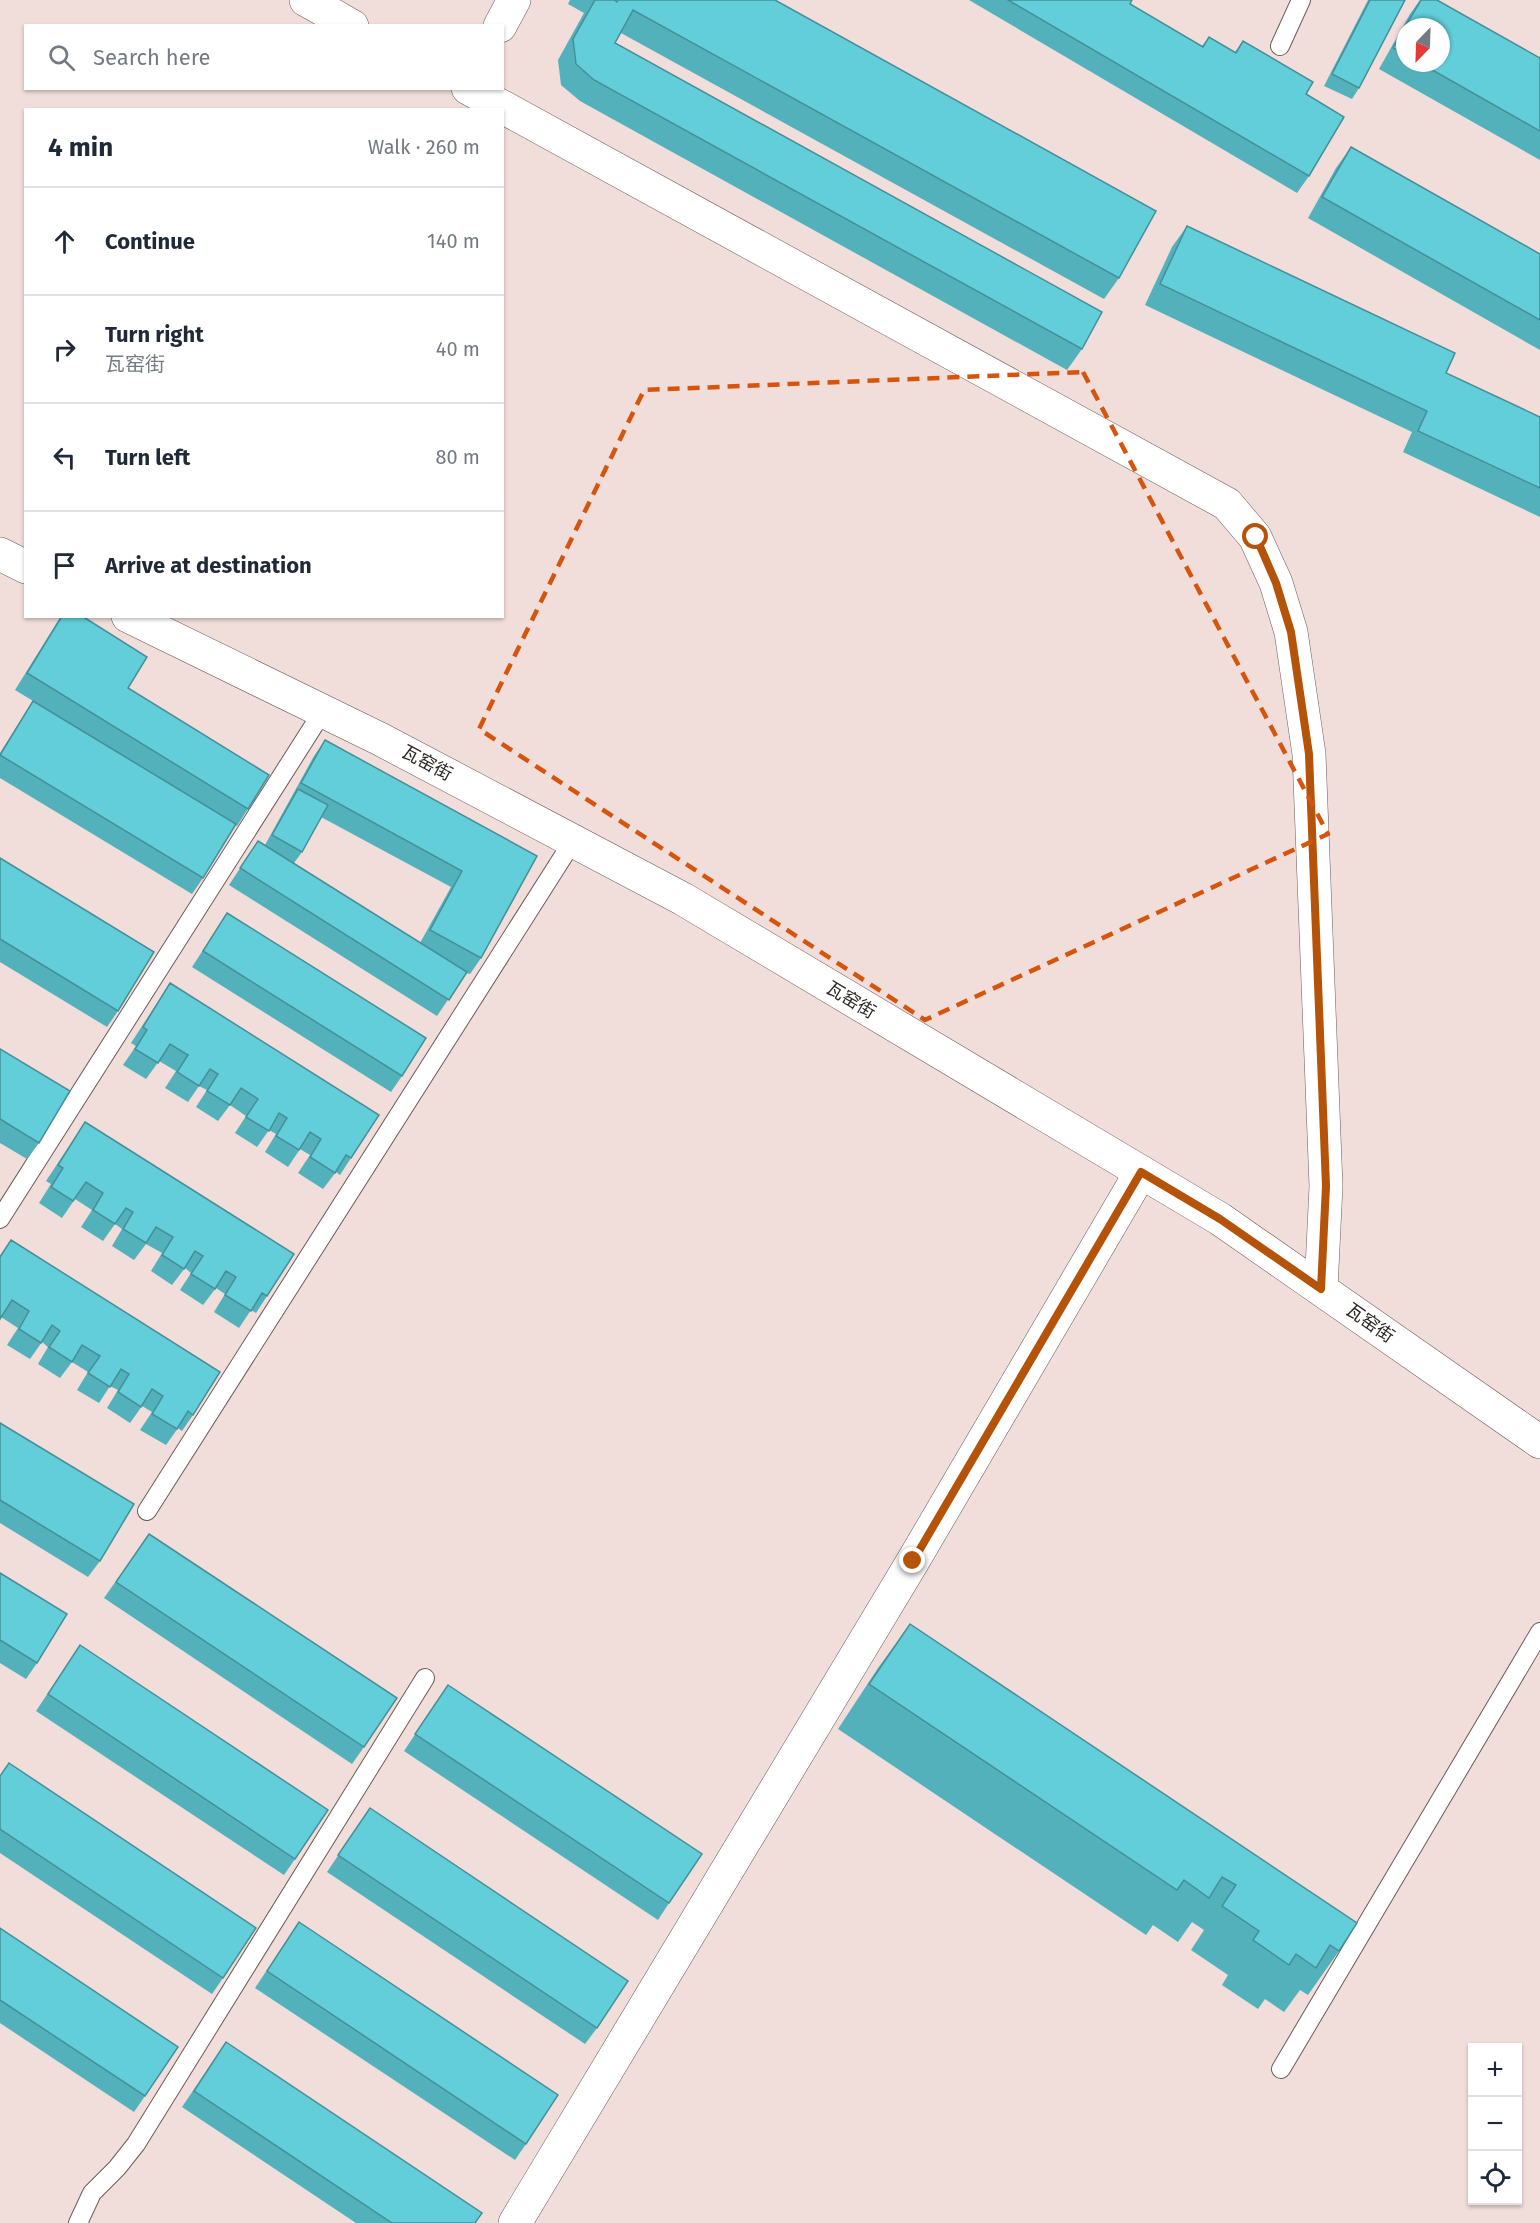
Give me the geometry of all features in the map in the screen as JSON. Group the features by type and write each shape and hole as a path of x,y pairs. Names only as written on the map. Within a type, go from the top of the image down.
{"street":[{"path":"306,0 348,24"},
{"path":"501,24 514,0"},
{"path":"472,90 1227,504 1256,537 1276,583 1291,632 1309,754 1326,1186 1321,1289"},
{"path":"0,554 24,566"},
{"name":"瓦窑街","path":"132,618 380,739 683,899 1220,1219 1540,1442"},
{"path":"515,2223 900,1581 1141,1172"}],"lane":[{"path":"1280,46 1301,0"},
{"path":"0,1219 323,711"},
{"path":"147,1511 573,841"},
{"path":"1281,2069 1540,1632"},
{"path":"78,2223 92,2193 117,2168 136,2144 425,1678"}],"highlighted area":[{"path":"1083,372 1328,834 925,1020 479,729 644,390"}],"building":[{"path":"595,0 617,2 618,0 775,0 1156,211 1119,278 633,10 615,43 1102,312 1082,349 594,80 576,64 573,39"},
{"path":"1008,0 1132,0 1130,4 1203,47 1209,37 1236,53 1243,41 1313,82 1306,94 1344,117 1309,176"},
{"path":"1370,0 1405,0 1359,88 1332,74"},
{"path":"1421,0 1437,0 1540,58 1540,131 1436,72 1450,72 1450,18 1410,18"},
{"path":"1351,147 1540,254 1540,320 1322,197"},
{"path":"1187,226 1455,353 1446,373 1540,417 1540,488 1418,431 1427,411 1160,284"},
{"path":"61,618 85,618 147,657 128,688 269,775 248,809 27,673"},
{"path":"33,701 236,824 203,878 0,755"},
{"path":"325,740 537,856 481,958 430,930 462,871 301,783"},
{"path":"298,789 328,805 302,852 272,835"},
{"path":"258,841 467,972 449,1000 240,868"},
{"path":"0,858 154,952 118,1011 0,939"},
{"path":"227,913 426,1038 402,1076 203,951"},
{"path":"170,983 379,1115 351,1158 346,1155 335,1173 310,1157 321,1139 310,1132 299,1150 276,1136 287,1118 279,1113 269,1131 246,1117 258,1099 241,1088 230,1105 207,1091 218,1074 210,1069 199,1086 177,1072 188,1055 170,1044 158,1063 135,1049 147,1030 143,1027"},
{"path":"0,1049 70,1091 39,1143 0,1119"},
{"path":"85,1122 294,1254 267,1296 262,1293 251,1311 225,1295 236,1277 226,1271 215,1289 191,1274 203,1256 195,1251 184,1269 162,1255 173,1237 156,1227 146,1243 123,1229 133,1212 126,1208 115,1224 93,1210 103,1193 86,1182 73,1201 51,1187 63,1168 58,1165"},
{"path":"11,1240 220,1372 193,1415 188,1411 177,1429 152,1414 163,1396 152,1389 141,1407 118,1392 129,1374 121,1369 110,1387 88,1373 100,1356 82,1345 72,1362 49,1347 60,1331 52,1325 41,1343 19,1329 29,1311 12,1300 0,1319 0,1257"},
{"path":"0,1423 134,1504 100,1561 0,1500"},
{"path":"149,1534 397,1698 364,1747 116,1582"},
{"path":"0,1573 67,1614 37,1663 0,1640"},
{"path":"910,1624 1357,1923 1339,1951 1330,1945 1316,1968 1296,1954 1289,1965 1253,1940 1259,1931 1222,1906 1236,1885 1222,1877 1209,1898 1184,1880 1177,1890 869,1684"},
{"path":"80,1645 328,1810 295,1859 48,1694"},
{"path":"448,1685 702,1854 669,1903 415,1734"},
{"path":"9,1763 256,1928 223,1978 0,1829 0,1776"},
{"path":"370,1808 628,1981 597,2028 338,1855"},
{"path":"299,1922 558,2095 526,2144 267,1971"},
{"path":"0,1928 178,2047 145,2096 0,2000"},
{"path":"226,2042 482,2213 475,2223 392,2223 194,2091"}],"route":[{"path":"913,1561 1141,1172 1220,1219 1321,1289 1326,1186 1309,754 1291,632 1276,583 1256,537"}]}
